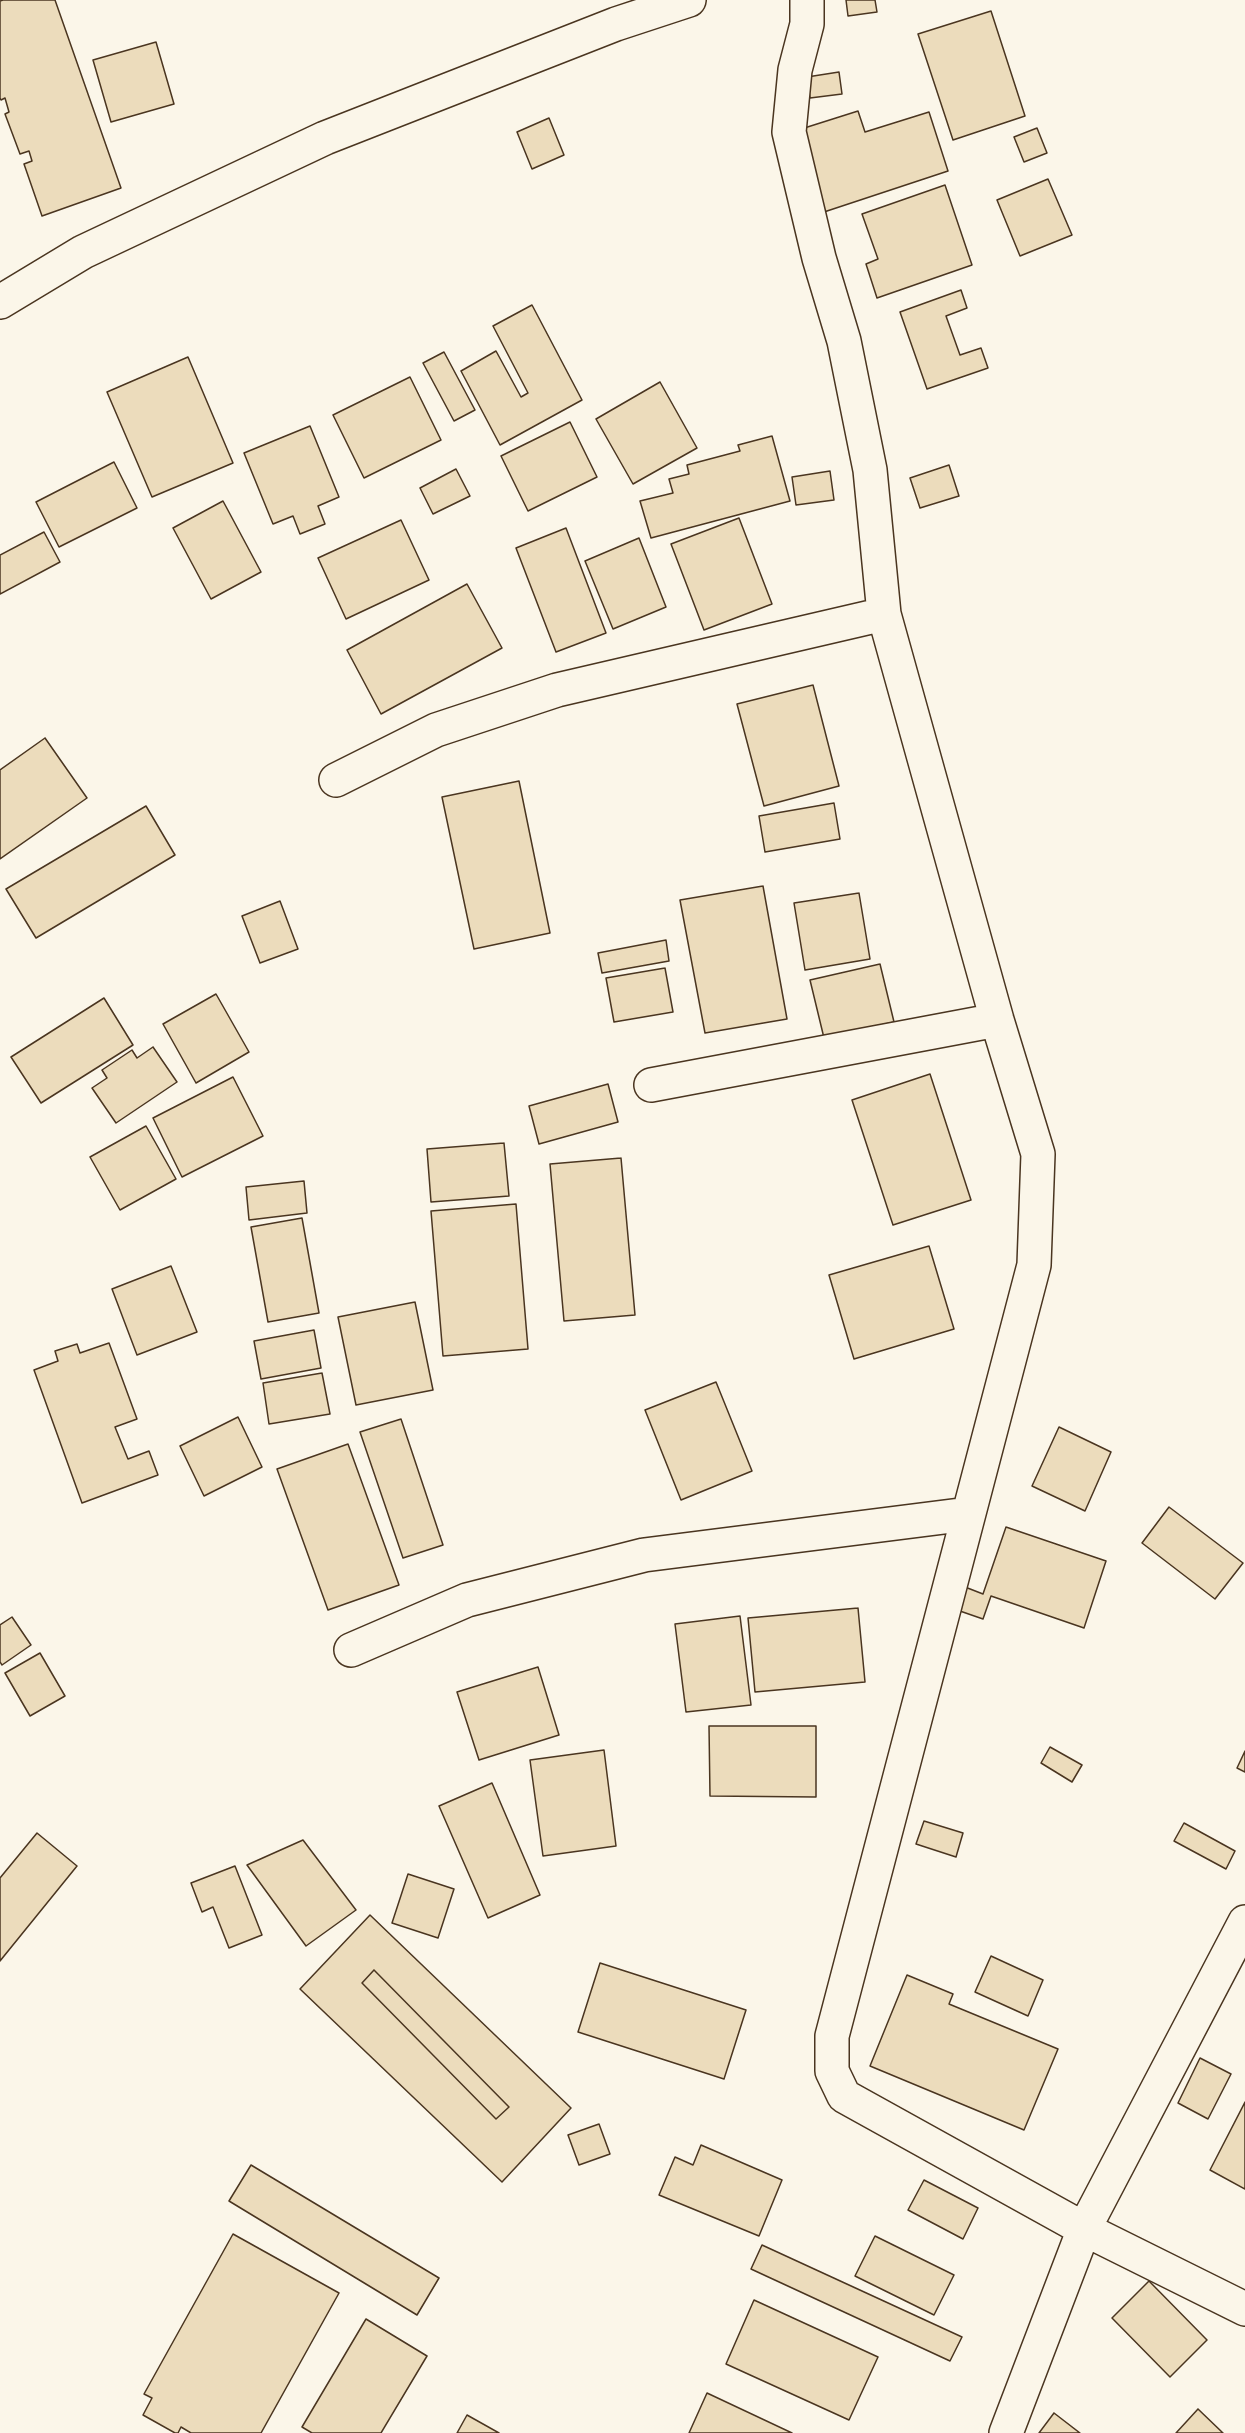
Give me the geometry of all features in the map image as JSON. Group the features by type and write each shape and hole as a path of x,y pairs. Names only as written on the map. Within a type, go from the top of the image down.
{"street":[{"path":"0,302 83,252 325,138 616,24 689,0"},
{"path":"807,0 807,24 795,70 789,132 819,258 844,340 870,470 884,614 996,1020 1038,1154 1034,1265 832,2036 832,2071 844,2096 1084,2229 1245,2309"},
{"path":"336,780 436,730 557,690 884,614"},
{"path":"651,1085 996,1020"},
{"path":"351,1650 467,1600 644,1555 968,1514"},
{"path":"1006,2433 1084,2229 1245,1922"}],"building":[{"path":"55,0 121,188 42,216 24,164 32,161 29,151 20,154 5,114 9,112 5,98 1,100 0,98 0,1"},
{"path":"846,0 875,0 877,12 848,16"},
{"path":"991,11 1025,116 953,140 918,34"},
{"path":"156,42 174,104 111,122 93,60"},
{"path":"839,72 842,94 810,98 807,77"},
{"path":"858,111 865,132 929,112 948,171 824,212 798,130"},
{"path":"549,118 564,155 532,169 517,132"},
{"path":"1037,128 1047,153 1024,162 1014,137"},
{"path":"1048,179 1072,235 1020,256 997,200"},
{"path":"945,185 972,265 877,298 866,264 878,259 862,214"},
{"path":"961,290 967,308 946,316 960,355 981,348 988,368 927,389 900,312"},
{"path":"532,305 582,400 500,445 461,371 496,351 521,397 528,393 493,326"},
{"path":"444,352 475,410 454,421 423,363"},
{"path":"188,357 233,463 152,497 107,392"},
{"path":"410,377 441,440 364,478 333,415"},
{"path":"660,382 697,448 633,484 596,419"},
{"path":"570,422 597,477 528,511 501,456"},
{"path":"310,426 339,497 318,506 325,524 300,534 293,516 273,524 244,453"},
{"path":"772,436 790,501 651,538 640,501 673,493 669,479 689,474 687,465 740,451 738,445"},
{"path":"114,462 137,508 59,547 36,502"},
{"path":"949,465 959,496 920,508 910,478"},
{"path":"456,469 470,496 433,514 420,488"},
{"path":"830,471 834,500 796,505 792,477"},
{"path":"223,501 261,572 211,599 173,528"},
{"path":"739,518 772,604 704,630 671,544"},
{"path":"401,520 429,580 346,619 318,558"},
{"path":"566,528 606,633 556,652 516,548"},
{"path":"44,532 60,562 0,594 0,555"},
{"path":"639,538 666,607 613,629 585,561"},
{"path":"467,584 502,648 381,714 347,650"},
{"path":"813,685 839,786 764,806 737,704"},
{"path":"45,738 87,798 0,859 0,770"},
{"path":"519,781 550,933 474,949 442,797"},
{"path":"834,803 840,839 765,852 759,816"},
{"path":"146,806 175,855 36,938 6,889"},
{"path":"763,886 787,1019 705,1033 680,900"},
{"path":"859,893 870,959 805,970 794,903"},
{"path":"280,901 298,949 260,963 242,916"},
{"path":"666,940 669,961 602,973 598,953"},
{"path":"880,964 894,1022 824,1038 810,980"},
{"path":"665,968 673,1012 614,1022 606,978"},
{"path":"216,994 249,1052 196,1083 163,1024"},
{"path":"104,998 133,1045 41,1103 11,1057"},
{"path":"153,1047 177,1082 116,1123 92,1088 107,1078 102,1070 132,1050 137,1058"},
{"path":"930,1074 971,1200 893,1225 852,1100"},
{"path":"233,1077 263,1136 182,1177 153,1118"},
{"path":"608,1084 618,1122 539,1144 529,1106"},
{"path":"146,1126 176,1179 120,1210 90,1157"},
{"path":"504,1143 509,1196 431,1202 427,1149"},
{"path":"621,1158 635,1315 564,1321 550,1164"},
{"path":"304,1181 307,1213 249,1220 246,1187"},
{"path":"516,1204 528,1349 443,1356 431,1211"},
{"path":"302,1218 319,1313 268,1322 251,1227"},
{"path":"929,1246 954,1329 854,1359 829,1275"},
{"path":"171,1266 197,1332 137,1355 112,1289"},
{"path":"415,1302 433,1390 356,1405 338,1317"},
{"path":"314,1330 321,1368 261,1379 254,1341"},
{"path":"109,1343 137,1419 115,1427 128,1459 149,1451 158,1475 82,1503 34,1370 58,1361 55,1351 77,1344 80,1353"},
{"path":"322,1373 330,1414 269,1424 263,1383"},
{"path":"716,1382 752,1471 681,1500 645,1410"},
{"path":"238,1417 262,1467 204,1496 180,1446"},
{"path":"401,1419 443,1545 403,1558 360,1432"},
{"path":"1059,1427 1111,1452 1085,1511 1032,1486"},
{"path":"348,1444 399,1585 328,1610 277,1469"},
{"path":"1169,1507 1243,1563 1215,1599 1142,1543"},
{"path":"1006,1527 1106,1561 1084,1628 991,1596 983,1619 957,1610 965,1587 983,1594"},
{"path":"858,1608 865,1682 755,1692 748,1618"},
{"path":"740,1616 751,1705 686,1712 675,1624"},
{"path":"12,1617 31,1645 2,1665 0,1662 0,1625"},
{"path":"40,1653 65,1696 30,1716 5,1673"},
{"path":"538,1667 559,1735 479,1760 457,1692"},
{"path":"709,1726 816,1726 816,1797 710,1796"},
{"path":"1050,1747 1082,1765 1072,1782 1041,1763"},
{"path":"604,1750 616,1846 543,1856 530,1760"},
{"path":"1245,1751 1245,1772 1237,1768"},
{"path":"492,1783 540,1895 488,1918 439,1806"},
{"path":"924,1821 963,1833 956,1857 916,1844"},
{"path":"1184,1823 1235,1851 1226,1869 1174,1841"},
{"path":"37,1833 77,1866 0,1961 0,1878"},
{"path":"303,1840 356,1910 306,1946 247,1865"},
{"path":"235,1866 262,1935 229,1948 213,1907 202,1912 191,1883"},
{"path":"408,1874 454,1889 438,1938 392,1923"},
{"path":"370,1915 571,2108 502,2182 300,1989","holes":["374,1970 509,2107 496,2119 362,1983"]},
{"path":"991,1956 1043,1980 1028,2016 975,1992"},
{"path":"600,1963 746,2010 724,2079 578,2032"},
{"path":"374,1970 509,2107 496,2119 362,1983"},
{"path":"907,1975 953,1994 949,2004 1058,2049 1024,2130 870,2066"},
{"path":"1200,2058 1231,2074 1208,2119 1178,2103"},
{"path":"1245,2102 1245,2189 1210,2170"},
{"path":"599,2124 610,2154 579,2165 568,2135"},
{"path":"701,2145 782,2180 759,2236 659,2195 675,2157 693,2165"},
{"path":"251,2165 439,2278 417,2315 229,2201"},
{"path":"924,2180 978,2208 963,2239 908,2210"},
{"path":"233,2234 339,2293 261,2433 191,2433 181,2427 178,2433 175,2433 143,2415 152,2398 144,2394"},
{"path":"875,2236 954,2275 934,2315 855,2276"},
{"path":"762,2245 962,2337 950,2361 751,2269"},
{"path":"1149,2281 1207,2340 1170,2377 1112,2318"},
{"path":"754,2300 878,2357 849,2420 726,2364"},
{"path":"366,2319 427,2356 381,2433 312,2433 302,2427"},
{"path":"707,2393 792,2433 689,2433"},
{"path":"1198,2409 1223,2433 1176,2433"},
{"path":"1054,2413 1080,2433 1039,2433"},
{"path":"467,2415 499,2433 457,2433"}]}
